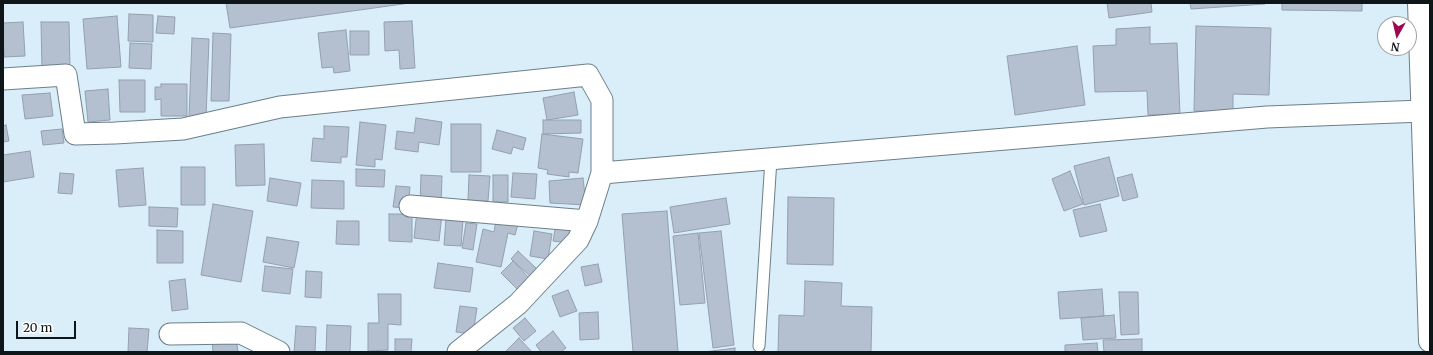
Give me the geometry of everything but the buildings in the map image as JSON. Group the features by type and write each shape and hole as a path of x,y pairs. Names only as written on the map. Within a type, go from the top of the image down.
{"highway":[{"path":"1419,3 1430,341"}],"street":[{"path":"3,79 66,75 74,134 183,129 280,107 588,75 602,100 602,173 578,240 518,304 458,352"},
{"path":"602,173 1267,117 1423,111"},
{"path":"410,206 586,221"},
{"path":"170,334 242,333 279,352"}],"lane":[{"path":"759,346 771,159"}]}
